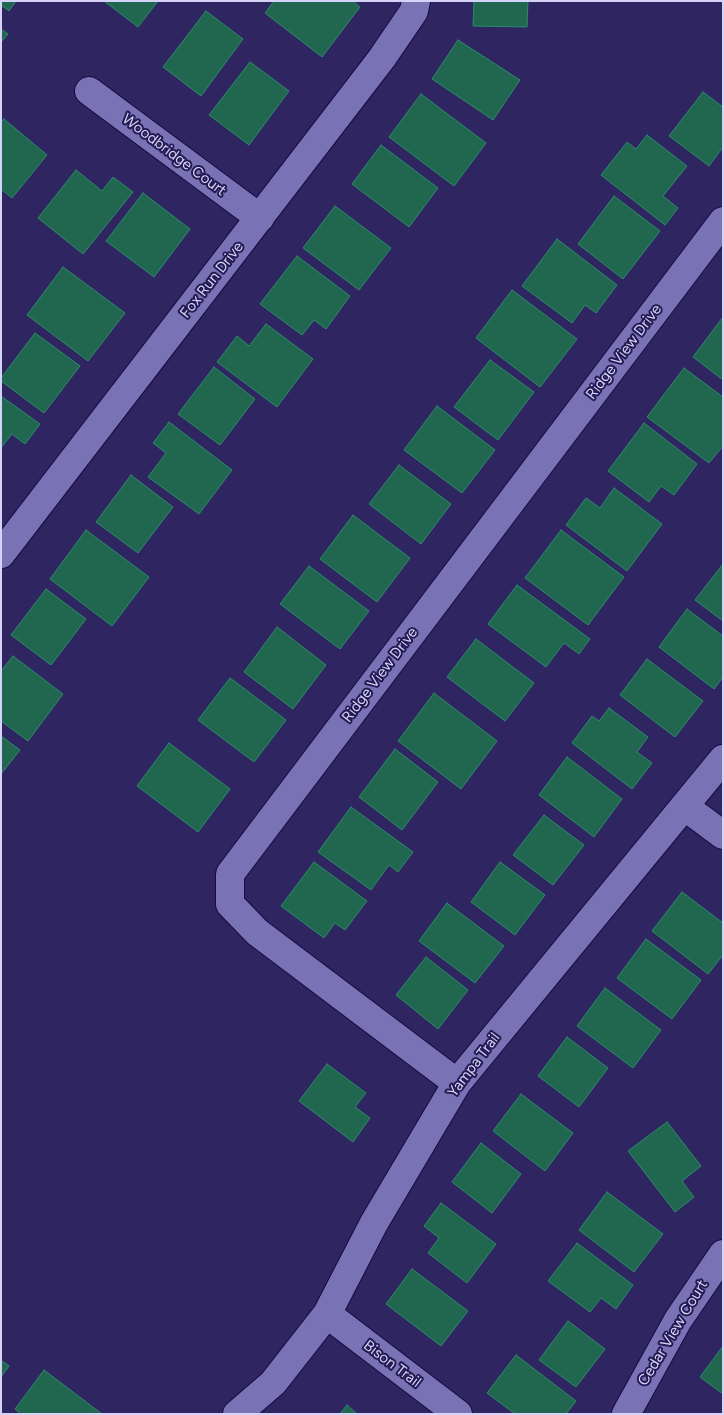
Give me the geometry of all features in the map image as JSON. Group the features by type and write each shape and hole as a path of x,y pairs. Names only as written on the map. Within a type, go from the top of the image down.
{"street":[{"name":"Fox Run Drive","path":"6,540 260,218 382,58 414,12 416,1"},
{"name":"Woodbridge Court","path":"89,91 260,218"},
{"name":"Ridge View Drive","path":"457,1083 257,932 230,904 230,874 723,220"},
{"name":"Yampa Trail","path":"237,1414 272,1383 327,1314 374,1223 457,1083 723,759"},
{"path":"684,806 723,835"},
{"name":"Cedar View Court","path":"626,1414 678,1320 723,1254"},
{"name":"Bison Trail","path":"327,1314 458,1414"}],"building":[{"path":"1,1 16,1 9,11 1,5"},
{"path":"104,1 158,1 138,27"},
{"path":"274,1 353,1 360,7 322,57 265,13"},
{"path":"474,1 528,1 527,27 473,26"},
{"path":"206,11 243,39 201,96 163,67"},
{"path":"1,29 8,34 1,42"},
{"path":"458,40 520,80 493,120 432,79"},
{"path":"250,62 289,91 249,145 209,115"},
{"path":"703,92 723,107 723,147 709,166 669,136"},
{"path":"421,94 486,143 454,186 389,137"},
{"path":"4,119 47,155 12,198 1,189 1,122"},
{"path":"647,135 687,166 663,196 678,208 665,225 601,175 627,142 636,149"},
{"path":"381,145 438,188 409,227 352,184"},
{"path":"76,170 102,191 113,177 133,192 83,254 38,218"},
{"path":"143,193 190,229 154,277 106,241"},
{"path":"614,196 660,231 623,279 578,244"},
{"path":"335,206 391,248 359,290 303,248"},
{"path":"557,239 617,285 596,313 585,305 572,323 522,286"},
{"path":"297,256 350,296 326,329 314,320 302,335 260,304"},
{"path":"63,267 125,313 88,361 27,315"},
{"path":"512,290 577,339 540,387 476,338"},
{"path":"723,317 723,380 693,357"},
{"path":"266,324 313,359 277,407 217,362 237,336 249,346"},
{"path":"35,333 80,366 44,413 1,381 1,378"},
{"path":"490,360 534,392 498,440 454,407"},
{"path":"214,367 255,399 220,445 178,414"},
{"path":"684,368 723,397 723,446 709,463 647,417"},
{"path":"1,396 40,424 25,444 12,434 1,448"},
{"path":"437,406 495,450 462,493 404,450"},
{"path":"169,422 232,470 199,514 148,477 166,453 153,443"},
{"path":"644,423 697,464 674,495 661,486 649,502 608,471"},
{"path":"399,465 451,504 421,544 369,504"},
{"path":"131,475 173,507 138,553 96,522"},
{"path":"614,488 662,524 627,571 566,525 586,498 600,508"},
{"path":"353,515 410,558 377,602 320,559"},
{"path":"86,530 149,577 112,626 50,579"},
{"path":"561,530 624,577 588,625 525,578"},
{"path":"723,564 723,621 695,600"},
{"path":"309,566 369,611 340,649 280,604"},
{"path":"517,585 590,639 579,654 564,643 546,667 488,624"},
{"path":"46,589 86,619 51,665 11,635"},
{"path":"687,609 723,636 723,677 714,689 659,647"},
{"path":"277,627 326,665 293,709 244,672"},
{"path":"476,639 534,683 505,721 447,677"},
{"path":"13,656 63,694 28,741 1,721 1,671"},
{"path":"647,659 703,701 675,737 620,695"},
{"path":"230,678 286,720 254,762 198,720"},
{"path":"434,693 497,741 461,789 398,741"},
{"path":"609,708 648,737 637,752 652,763 632,789 572,743 592,716 599,721"},
{"path":"1,736 20,750 1,774"},
{"path":"169,743 230,789 198,832 137,786"},
{"path":"395,749 438,782 402,830 359,797"},
{"path":"567,757 622,799 594,837 539,795"},
{"path":"351,807 413,852 398,872 389,865 371,890 318,852"},
{"path":"544,815 584,845 553,885 513,855"},
{"path":"314,862 367,901 345,930 335,923 324,938 281,906"},
{"path":"500,862 545,895 515,935 471,902"},
{"path":"682,892 723,923 723,955 708,974 652,931"},
{"path":"447,903 504,946 475,983 419,941"},
{"path":"646,939 701,980 672,1019 617,978"},
{"path":"426,957 468,990 438,1029 396,995"},
{"path":"605,988 661,1030 633,1068 577,1026"},
{"path":"567,1037 608,1068 579,1107 538,1076"},
{"path":"327,1064 366,1093 355,1107 370,1118 353,1142 299,1101"},
{"path":"521,1094 573,1133 545,1171 493,1131"},
{"path":"667,1122 701,1166 682,1181 694,1197 675,1212 628,1151"},
{"path":"481,1143 521,1174 492,1213 452,1182"},
{"path":"607,1192 663,1234 634,1272 579,1230"},
{"path":"441,1203 496,1244 467,1283 428,1253 439,1238 424,1226"},
{"path":"577,1243 633,1285 616,1309 601,1298 590,1312 548,1281"},
{"path":"412,1269 468,1311 441,1346 386,1304"},
{"path":"568,1321 605,1349 576,1387 539,1360"},
{"path":"723,1346 723,1394 700,1377"},
{"path":"516,1355 576,1401 566,1414 515,1414 487,1393"},
{"path":"1,1360 9,1366 1,1377"},
{"path":"44,1370 102,1414 21,1414 15,1409"},
{"path":"347,1405 357,1414 340,1414"}]}
